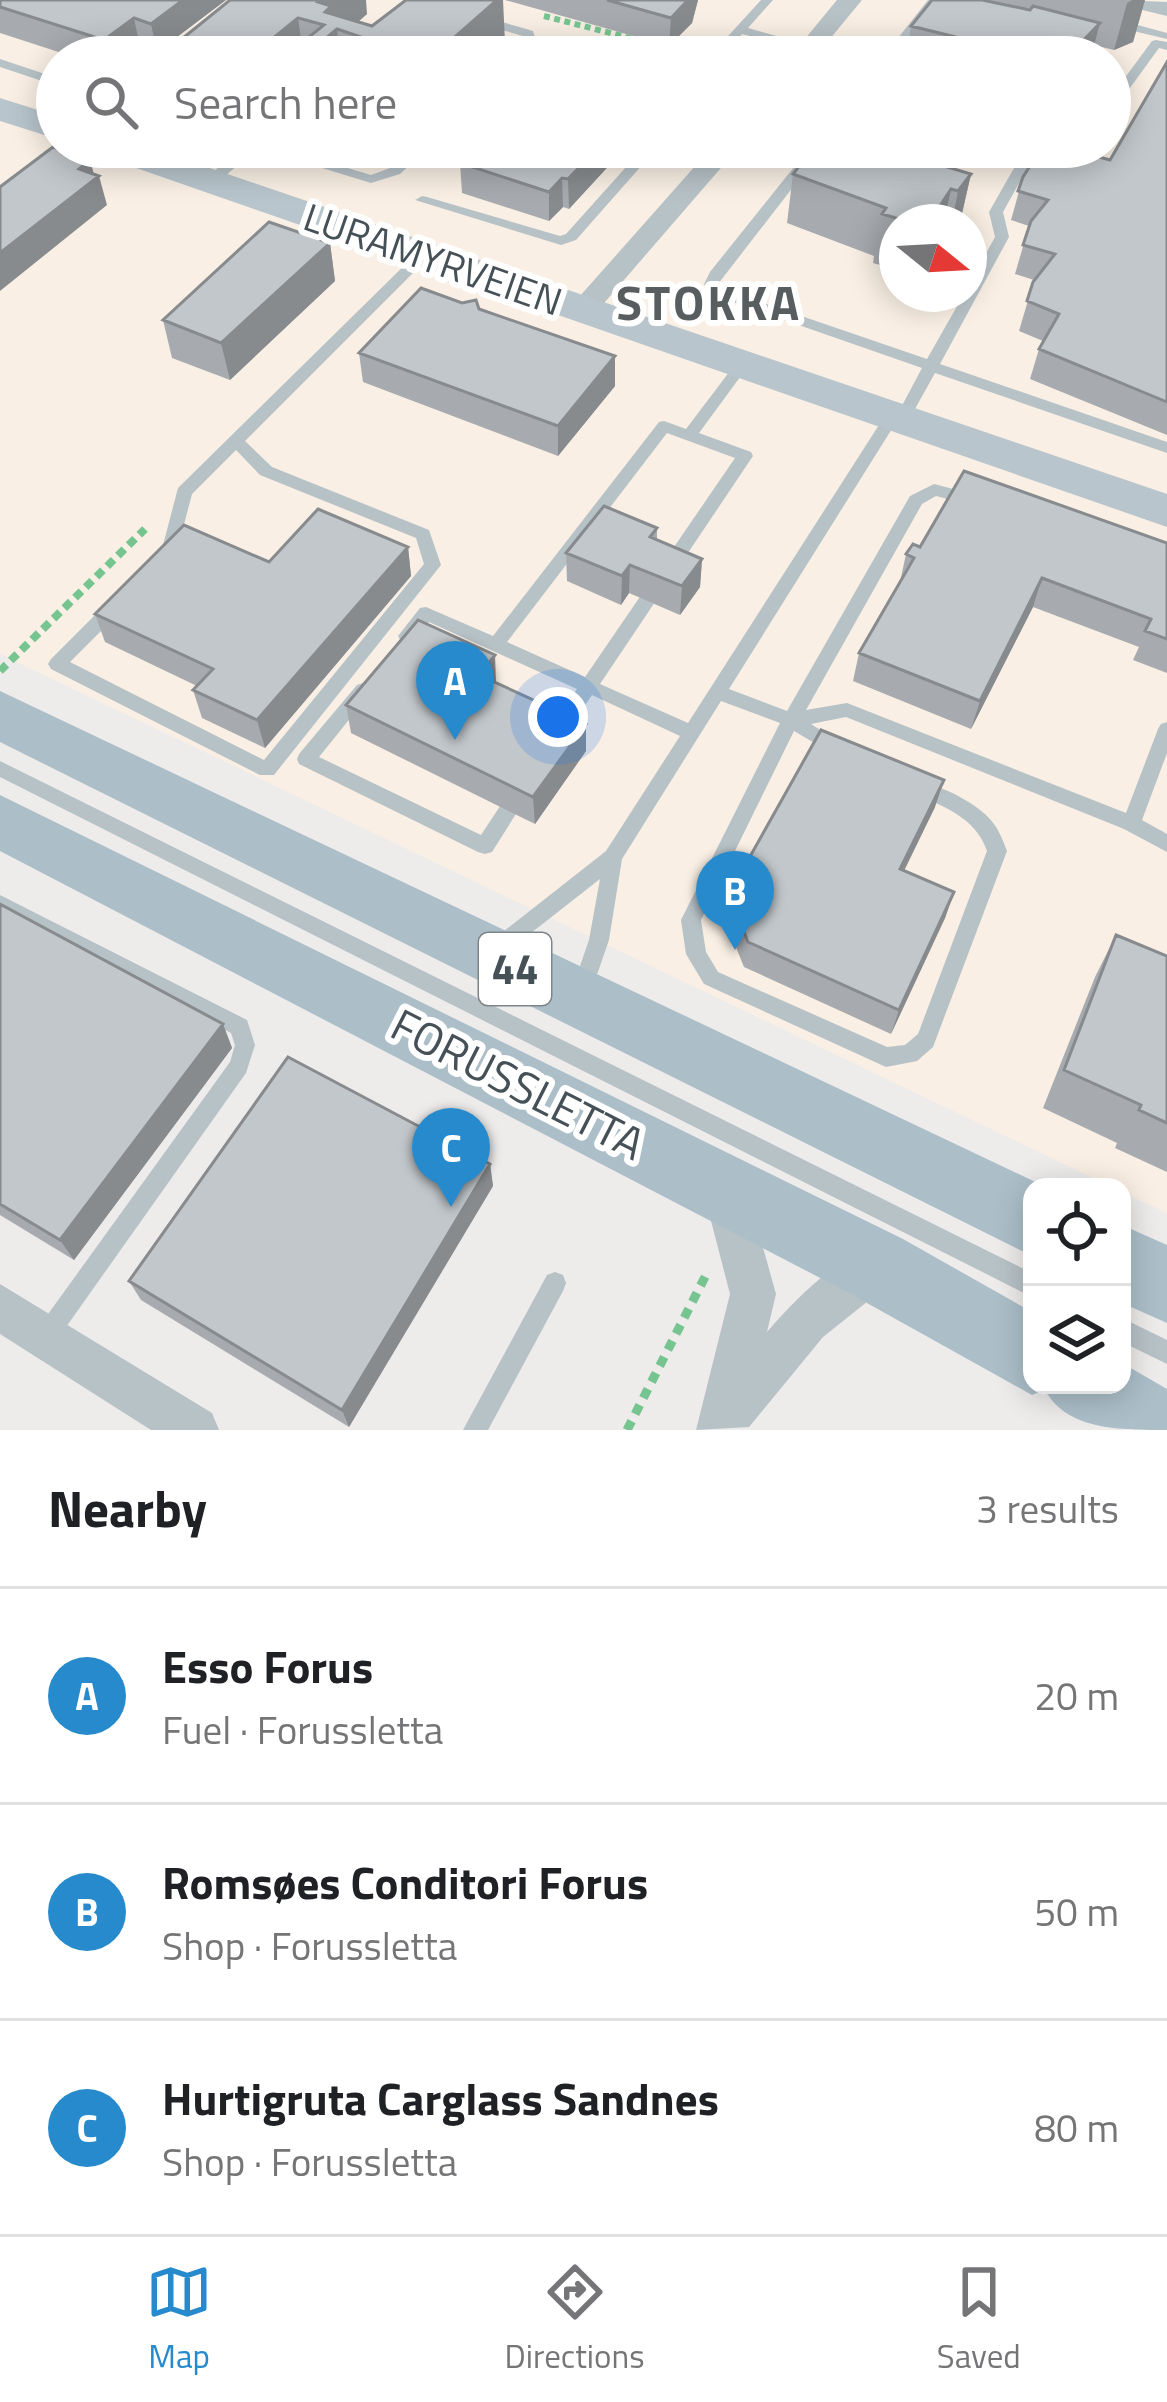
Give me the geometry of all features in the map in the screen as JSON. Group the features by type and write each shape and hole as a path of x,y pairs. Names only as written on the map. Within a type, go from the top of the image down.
{"main road":[{"name":"44","path":"0,715 1023,1216"},
{"name":"FORUSSLETTA","path":"0,821 876,1266 1023,1351"},
{"path":"1131,1267 1167,1285"},
{"path":"1099,1394 1161,1430"}],"street":[{"path":"820,36 850,0"},
{"path":"1130,0 1167,9"},
{"path":"0,109 36,121"},
{"name":"LURAMYRVEIEN","path":"173,168 1167,511"},
{"path":"582,311 708,168"},
{"path":"723,1424 753,1294 724,1189"},
{"path":"723,1424 807,1321 876,1266"},
{"path":"0,1308 195,1430"}],"lane":[{"path":"734,36 767,0"},
{"path":"906,36 934,0"},
{"path":"476,18 529,36"},
{"path":"1097,18 1163,39 1131,80"},
{"path":"740,30 757,36"},
{"path":"0,63 36,75"},
{"path":"211,181 226,168"},
{"path":"334,168 371,179 398,168"},
{"path":"422,200 561,241 571,237 633,168"},
{"path":"801,168 711,284 724,296 1167,448"},
{"path":"488,955 539,920 613,856 689,732 935,366 1002,238 996,212 1021,168"},
{"path":"155,564 171,547 184,492 423,255"},
{"path":"689,436 741,366"},
{"path":"496,644 664,426 745,456 549,746"},
{"path":"123,597 58,664 267,770 433,565 423,534 266,471 236,440"},
{"path":"898,778 976,815 992,832 997,851 926,1040 910,1054 886,1057 711,978 695,954 691,920 791,720 916,500 934,490 993,506"},
{"path":"396,650 426,613 689,732"},
{"path":"381,668 306,759 485,846 536,766"},
{"path":"716,692 791,720 821,742 860,760"},
{"path":"791,720 847,710 1131,823 1167,844"},
{"path":"1131,823 1167,729"},
{"path":"0,768 1023,1280"},
{"path":"578,1000 599,940 613,856"},
{"path":"0,903 240,1027 244,1045 239,1066 46,1336"},
{"path":"475,1430 555,1283"},
{"path":"1131,1334 1167,1352"}],"path":[{"path":"526,10 625,36"},
{"path":"0,670 184,492"},
{"path":"627,1430 707,1273"}],"shaded area":[{"path":"0,0 1167,0 1167,1213 1131,1196 1131,1178 1093,1178 0,654"}],"building":[{"path":"0,0 183,0 151,24 134,18 109,36 91,36 0,7"},
{"path":"230,0 321,0 318,2 331,6 325,12 372,26 406,0 497,0 456,36 358,36 337,29 329,36 310,36 324,25 298,18 276,36 186,36"},
{"path":"607,0 688,0 671,18"},
{"path":"932,0 982,0 1030,10 1033,6 1100,23 1087,36 952,36 911,26"},
{"path":"1167,62 1167,402 1039,349 1059,314 1027,301 1033,282 1055,254 1023,245 1031,221 1048,200 1018,191 1023,177 1029,168 1131,168 1131,124"},
{"path":"36,160 36,168 80,168 99,176 0,253 0,187"},
{"path":"475,168 579,168 549,192"},
{"path":"798,168 951,168 971,174 958,191 951,189 941,204 879,205 793,174"},
{"path":"269,222 330,243 221,343 163,320"},
{"path":"421,288 462,303 476,300 479,309 615,356 558,426 359,353"},
{"path":"964,471 1167,543 1167,639 1145,631 1151,619 1042,578 980,701 859,653 914,558 906,554 913,544 920,547"},
{"path":"604,506 657,528 650,537 702,559 682,586 630,565 622,576 566,553"},
{"path":"318,509 408,547 257,720 193,690 213,669 95,614 184,525 269,562"},
{"path":"418,620 495,655 479,675 586,724 533,797 346,705"},
{"path":"821,730 944,780 900,869 954,892 899,1010 748,942 729,894"},
{"path":"0,904 223,1024 60,1240 0,1204"},
{"path":"1116,935 1167,956 1167,1123 1139,1110 1141,1105 1064,1070"},
{"path":"288,1057 490,1164 342,1410 129,1281"}],"place":[{"name":"Esso Forus","path":"455,740"},
{"name":"Romsøes Conditori Forus","path":"735,950"},
{"name":"Hurtigruta Carglass Sandnes","path":"451,1207"}],"district":[{"name":"STOKKA","path":"709,303"}]}
